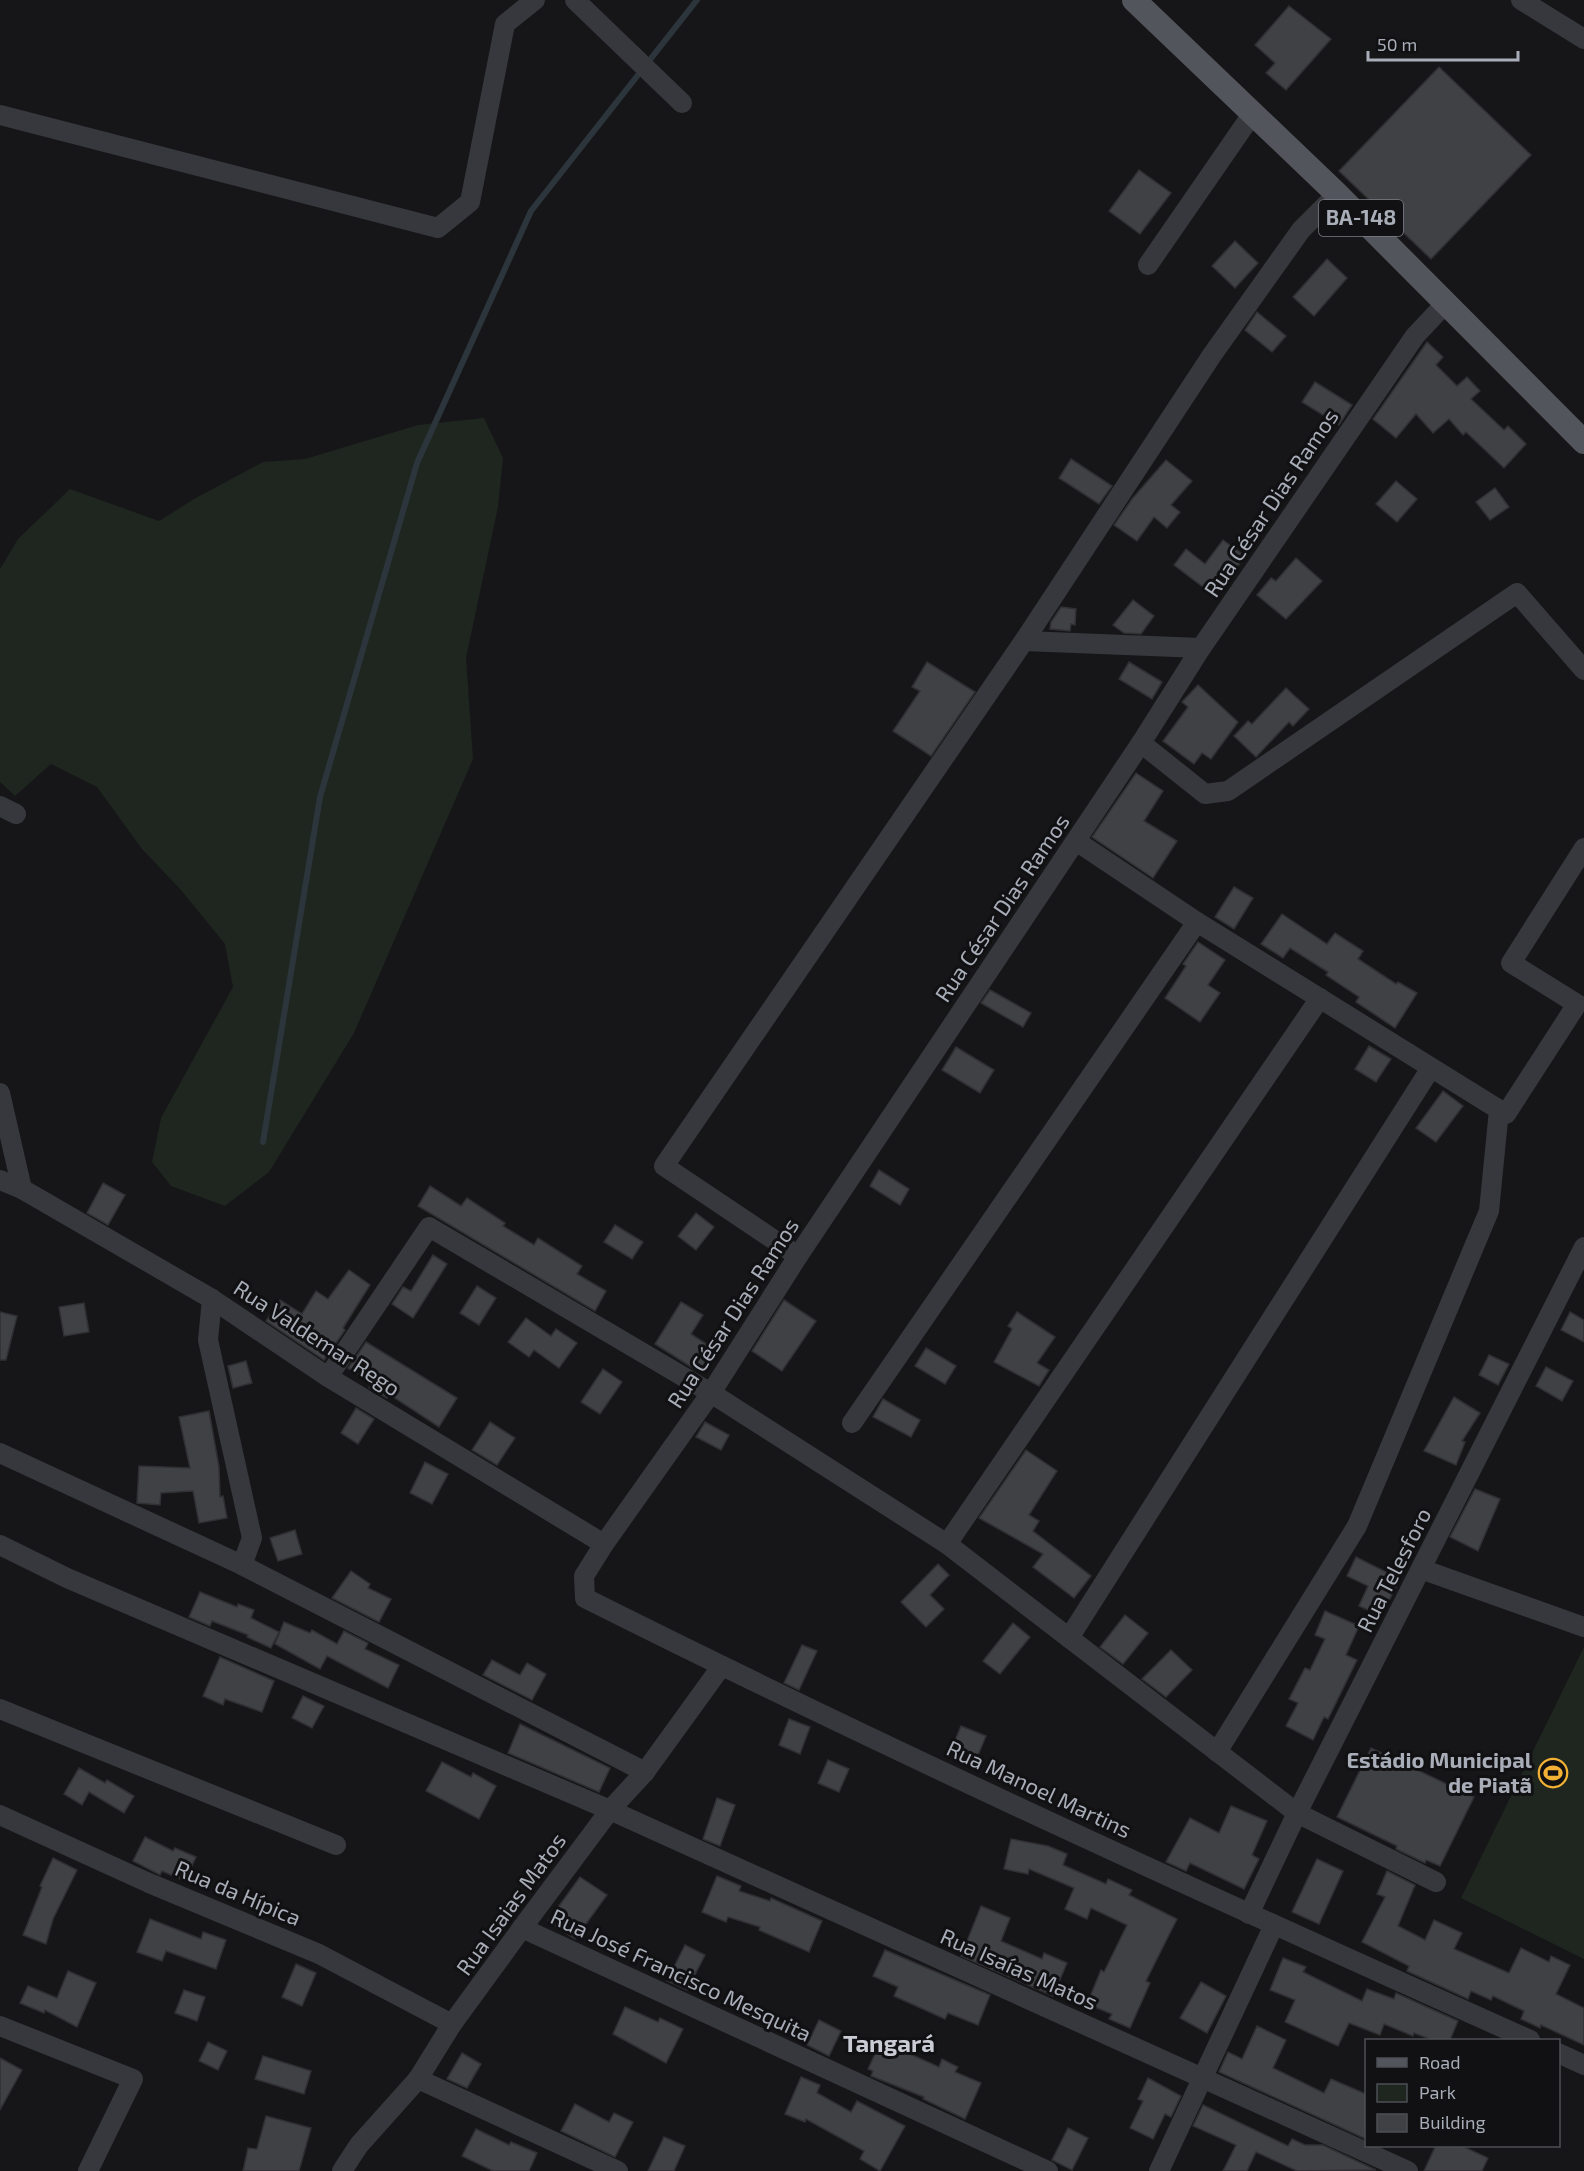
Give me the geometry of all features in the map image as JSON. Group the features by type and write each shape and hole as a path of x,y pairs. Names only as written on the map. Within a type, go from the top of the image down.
{"main road":[{"name":"BA-148","path":"1134,0 1337,194 1584,442"}],"street":[{"path":"0,115 438,228 470,202 505,24 535,0"},
{"path":"575,0 682,103"},
{"path":"1521,0 1584,39"},
{"path":"1148,266 1253,113"},
{"path":"798,1256 664,1166 1024,641 1219,346 1301,230 1337,194"},
{"name":"Rua César Dias Ramos","path":"604,1544 711,1393 798,1256 1141,743 1201,648 1415,336 1446,303"},
{"path":"1141,743 1205,794 1228,791 1517,593 1584,670"},
{"path":"1024,641 1201,648"},
{"path":"1076,841 1197,922 1506,1114 1577,1004 1511,963 1584,848"},
{"path":"852,1423 1197,922"},
{"path":"947,1544 1320,998"},
{"path":"1069,1638 1429,1071"},
{"path":"0,1093 22,1190"},
{"path":"1217,1752 1357,1526 1489,1211 1500,1110"},
{"name":"Rua Valdemar Rego","path":"0,1180 22,1190 212,1299 328,1377 604,1544"},
{"path":"328,1377 429,1227 711,1393 947,1544 1296,1813 1436,1882"},
{"name":"Rua Telesforo","path":"1249,1914 1296,1813 1584,1247"},
{"path":"212,1299 208,1340 252,1538 242,1565"},
{"path":"0,1453 242,1565 645,1772"},
{"name":"Rua Manoel Martins","path":"604,1544 584,1576 585,1598 721,1667 1249,1914 1528,2039"},
{"name":"Rua Isaías Matos","path":"0,1545 67,1578 610,1810 1408,2171"},
{"path":"1421,1569 1584,1627"},
{"name":"Rua Isaias Matos","path":"342,2171 359,2145 418,2079 452,2024 522,1928 610,1810 645,1772 721,1667"},
{"path":"0,1709 336,1845"},
{"name":"Rua da Hípica","path":"0,1815 319,1954 452,2024"},
{"path":"1159,2171 1274,1925"},
{"name":"Rua José Francisco Mesquita","path":"522,1928 1048,2171"},
{"path":"0,2026 134,2079 88,2171"},
{"path":"1560,2054 1584,2065"},
{"path":"418,2079 618,2171"}],"green space":[{"path":"484,418 503,458 498,507 466,658 473,759 354,1033 269,1172 225,1206 171,1186 152,1162 161,1118 233,987 225,944 181,890 142,849 97,787 51,764 15,796 0,782 0,569 18,539 70,489 159,521 194,499 263,462 305,459 418,425"},
{"name":"Estádio Municipal de Piatã","path":"1584,1647 1584,1959 1461,1898"}],"building":[{"path":"1289,6 1331,39 1286,90 1266,73 1275,63 1255,45"},
{"path":"1439,67 1531,155 1431,259 1339,171"},
{"path":"1139,170 1171,193 1140,234 1109,211"},
{"path":"1235,241 1258,263 1235,288 1212,266"},
{"path":"1327,259 1347,278 1314,316 1293,297"},
{"path":"1257,312 1286,336 1272,352 1245,330"},
{"path":"1427,342 1443,357 1436,365 1457,386 1467,377 1480,391 1471,399 1504,430 1508,426 1526,444 1504,468 1466,432 1463,435 1449,419 1433,433 1416,414 1396,438 1373,419"},
{"path":"1315,382 1352,405 1339,425 1302,402"},
{"path":"1071,459 1112,486 1099,504 1059,478"},
{"path":"1166,460 1192,481 1171,505 1180,512 1167,528 1154,517 1137,541 1114,525 1132,499"},
{"path":"1396,481 1417,499 1397,522 1376,504"},
{"path":"1495,488 1509,507 1490,520 1476,502"},
{"path":"1223,540 1245,556 1233,573 1229,570 1211,593 1174,565 1186,549 1205,564"},
{"path":"1296,558 1322,581 1286,619 1257,595 1271,578 1276,581"},
{"path":"1133,600 1154,616 1141,634 1124,633 1113,625"},
{"path":"1061,607 1076,609 1075,625 1071,624 1070,631 1050,629 1051,622"},
{"path":"927,662 975,692 931,756 893,731 920,691 912,687"},
{"path":"1129,662 1162,682 1152,699 1119,679"},
{"path":"1198,685 1238,722 1211,759 1202,753 1194,764 1163,741 1188,707 1182,702"},
{"path":"1286,688 1309,709 1293,726 1289,722 1256,757 1234,736 1248,721 1252,724"},
{"path":"1136,773 1163,791 1144,821 1177,841 1153,878 1092,837"},
{"path":"1234,887 1253,898 1234,929 1215,917"},
{"path":"1282,914 1327,944 1335,933 1363,951 1358,959 1396,984 1398,982 1417,993 1395,1028 1356,1002 1359,997 1326,975 1328,972 1290,948 1283,958 1261,944"},
{"path":"1198,942 1225,960 1208,985 1220,993 1200,1022 1165,998 1186,966 1183,964"},
{"path":"990,990 1031,1013 1023,1027 981,1003"},
{"path":"1369,1046 1391,1059 1376,1082 1355,1069"},
{"path":"956,1047 994,1070 980,1093 942,1070"},
{"path":"1443,1091 1463,1106 1436,1142 1416,1128"},
{"path":"879,1170 909,1189 900,1205 870,1186"},
{"path":"103,1183 125,1195 108,1225 87,1213"},
{"path":"430,1186 461,1206 467,1198 505,1223 503,1226 534,1245 538,1238 582,1266 577,1274 606,1291 595,1311 418,1206"},
{"path":"696,1213 714,1227 696,1250 678,1236"},
{"path":"615,1225 643,1242 632,1259 604,1242"},
{"path":"433,1255 447,1264 413,1318 392,1304 403,1287 411,1291"},
{"path":"349,1270 370,1285 343,1328 345,1330 324,1360 266,1321 280,1300 302,1314 316,1291 328,1299"},
{"path":"477,1286 496,1298 479,1325 460,1313"},
{"path":"784,1300 816,1321 782,1371 752,1351"},
{"path":"681,1302 703,1315 691,1334 714,1349 699,1372 655,1344"},
{"path":"84,1303 89,1332 64,1336 59,1307"},
{"path":"0,1312 17,1316 6,1360 0,1360"},
{"path":"1017,1312 1055,1337 1037,1363 1049,1370 1039,1386 994,1362 1012,1329 1008,1326"},
{"path":"1570,1312 1584,1320 1584,1342 1561,1330"},
{"path":"526,1318 551,1336 556,1329 577,1343 559,1368 534,1350 529,1357 508,1342"},
{"path":"366,1342 457,1398 439,1427 389,1394 387,1398 369,1388 371,1383 348,1368"},
{"path":"926,1348 956,1366 945,1384 915,1366"},
{"path":"1489,1355 1509,1364 1498,1385 1479,1375"},
{"path":"246,1361 252,1383 233,1388 228,1366"},
{"path":"1546,1367 1573,1381 1562,1401 1536,1386"},
{"path":"603,1369 622,1382 600,1414 581,1402"},
{"path":"1454,1397 1480,1413 1462,1441 1465,1442 1456,1465 1424,1451"},
{"path":"883,1399 920,1420 911,1437 873,1417"},
{"path":"356,1408 374,1419 358,1444 341,1433"},
{"path":"209,1411 219,1467 220,1497 223,1496 227,1518 199,1523 193,1491 161,1493 160,1505 137,1503 139,1466 190,1468 179,1417"},
{"path":"490,1422 515,1438 497,1465 472,1450"},
{"path":"705,1422 729,1435 721,1450 696,1437"},
{"path":"1026,1450 1057,1471 1029,1515 1039,1521 1033,1531 1091,1576 1074,1598 1033,1567 1043,1554 979,1518"},
{"path":"425,1462 448,1474 432,1504 410,1493"},
{"path":"1475,1489 1500,1499 1478,1551 1450,1537"},
{"path":"295,1530 302,1554 278,1561 270,1538"},
{"path":"1356,1557 1400,1579 1381,1616 1359,1606 1368,1586 1347,1576"},
{"path":"938,1564 949,1575 930,1595 944,1609 926,1627 901,1602"},
{"path":"351,1571 370,1584 368,1588 391,1599 379,1622 332,1598"},
{"path":"200,1592 237,1607 238,1604 254,1610 251,1618 279,1632 271,1648 247,1637 248,1635 212,1621 210,1626 189,1617"},
{"path":"1325,1611 1359,1626 1346,1655 1357,1660 1328,1719 1324,1717 1313,1740 1286,1726 1298,1703 1289,1699 1305,1668 1310,1670 1325,1639 1315,1635"},
{"path":"1125,1615 1148,1633 1123,1664 1100,1647"},
{"path":"284,1622 310,1633 312,1630 337,1644 344,1631 368,1643 365,1649 399,1665 388,1688 327,1656 320,1669 275,1644"},
{"path":"1013,1623 1030,1637 1000,1674 983,1661"},
{"path":"802,1645 817,1651 799,1690 784,1683"},
{"path":"1171,1650 1192,1670 1166,1697 1142,1679"},
{"path":"220,1657 274,1681 262,1712 225,1699 223,1705 203,1696"},
{"path":"492,1660 520,1675 527,1663 546,1674 532,1700 483,1675"},
{"path":"303,1696 324,1706 312,1728 292,1718"},
{"path":"789,1719 810,1727 800,1754 779,1745"},
{"path":"520,1724 610,1768 599,1792 508,1753"},
{"path":"961,1726 986,1736 974,1765 949,1755"},
{"path":"1371,1748 1474,1797 1440,1866 1426,1860 1425,1863 1396,1849 1397,1846 1337,1817"},
{"path":"828,1760 849,1769 839,1792 818,1783"},
{"path":"442,1762 471,1777 473,1773 496,1786 479,1819 426,1791"},
{"path":"79,1768 105,1783 107,1780 134,1796 124,1813 89,1792 82,1805 64,1794"},
{"path":"717,1798 735,1805 720,1846 703,1839"},
{"path":"1231,1806 1267,1821 1252,1855 1259,1859 1244,1889 1190,1863 1186,1871 1166,1862 1190,1818 1219,1833"},
{"path":"145,1837 173,1851 175,1848 196,1857 185,1881 162,1871 160,1875 133,1861"},
{"path":"1011,1839 1048,1846 1067,1854 1063,1865 1106,1884 1108,1879 1132,1890 1129,1895 1177,1919 1146,1981 1150,1983 1130,2028 1109,2019 1112,2014 1087,2004 1101,1970 1104,1972 1127,1925 1091,1908 1087,1919 1065,1909 1074,1888 1029,1869 1028,1874 1004,1869"},
{"path":"53,1858 77,1870 53,1919 46,1944 23,1935 42,1887 40,1886"},
{"path":"1317,1859 1343,1871 1319,1924 1292,1912"},
{"path":"1387,1871 1415,1885 1398,1926 1425,1940 1434,1920 1462,1933 1454,1949 1509,1973 1521,1948 1549,1962 1551,1956 1570,1965 1556,1994 1584,2008 1584,2045 1541,2025 1540,2028 1521,2019 1524,2011 1493,1996 1491,2000 1471,1991 1468,1999 1407,1971 1409,1966 1362,1942 1385,1897 1377,1894"},
{"path":"717,1876 741,1886 739,1891 770,1901 771,1898 822,1921 809,1952 759,1930 760,1927 728,1917 726,1922 702,1912"},
{"path":"580,1877 607,1895 575,1939 548,1921"},
{"path":"981,1906 1010,1918 1001,1941 1042,1959 1044,1953 1067,1963 1053,1996 961,1956"},
{"path":"150,1919 201,1939 203,1932 226,1940 216,1969 166,1951 162,1961 137,1952"},
{"path":"685,1945 705,1955 687,1990 667,1981"},
{"path":"885,1950 990,1995 978,2025 948,2013 945,2019 894,1996 898,1987 873,1976"},
{"path":"1283,1958 1306,1967 1303,1972 1362,2001 1367,1989 1394,1999 1396,1993 1458,2021 1450,2039 1429,2039 1414,2033 1413,2036 1384,2024 1380,2035 1349,2023 1338,2046 1285,2022 1295,2000 1270,1990"},
{"path":"296,1964 316,1973 302,2006 282,1997"},
{"path":"68,1971 96,1983 77,2027 45,2010 44,2013 20,2003 28,1986 57,1998"},
{"path":"1201,1982 1226,1996 1207,2033 1180,2018"},
{"path":"184,1990 205,1997 197,2021 175,2013"},
{"path":"625,2007 658,2022 660,2018 683,2029 666,2063 613,2034"},
{"path":"819,2020 841,2031 829,2056 807,2045"},
{"path":"1257,2026 1286,2040 1273,2068 1324,2093 1331,2079 1365,2094 1365,2139 1219,2072 1228,2052 1242,2059"},
{"path":"881,2041 939,2067 942,2059 958,2067 955,2072 981,2083 965,2119 923,2099 924,2097 871,2076 873,2071 868,2069"},
{"path":"208,2042 227,2051 218,2070 199,2061"},
{"path":"462,2053 481,2064 467,2088 447,2079"},
{"path":"263,2056 311,2071 304,2094 255,2079"},
{"path":"0,2058 22,2070 0,2110"},
{"path":"801,2077 820,2085 817,2093 851,2112 857,2101 905,2126 880,2171 860,2159 864,2151 806,2119 805,2122 785,2114"},
{"path":"1148,2078 1181,2096 1171,2117 1165,2114 1153,2139 1130,2128 1143,2101 1138,2099"},
{"path":"575,2104 609,2122 614,2113 633,2122 615,2157 561,2131"},
{"path":"1203,2105 1288,2146 1292,2139 1305,2145 1323,2145 1376,2170 1297,2171 1256,2152 1247,2171 1223,2171 1236,2145 1193,2126"},
{"path":"266,2116 311,2128 299,2171 243,2171 248,2148 257,2149"},
{"path":"1068,2128 1088,2138 1072,2170 1052,2160"},
{"path":"476,2129 509,2145 511,2142 537,2153 529,2171 493,2171 462,2156"},
{"path":"664,2137 685,2146 674,2171 648,2171"},
{"path":"1435,2147 1464,2147 1488,2158 1482,2171 1424,2171"}],"waterway":[{"path":"263,1142 320,797 417,463 531,211 697,0"}],"place":[{"name":"Estádio Municipal de Piatã","path":"1553,1773"}],"district":[{"name":"Tangará","path":"889,2044"}]}
